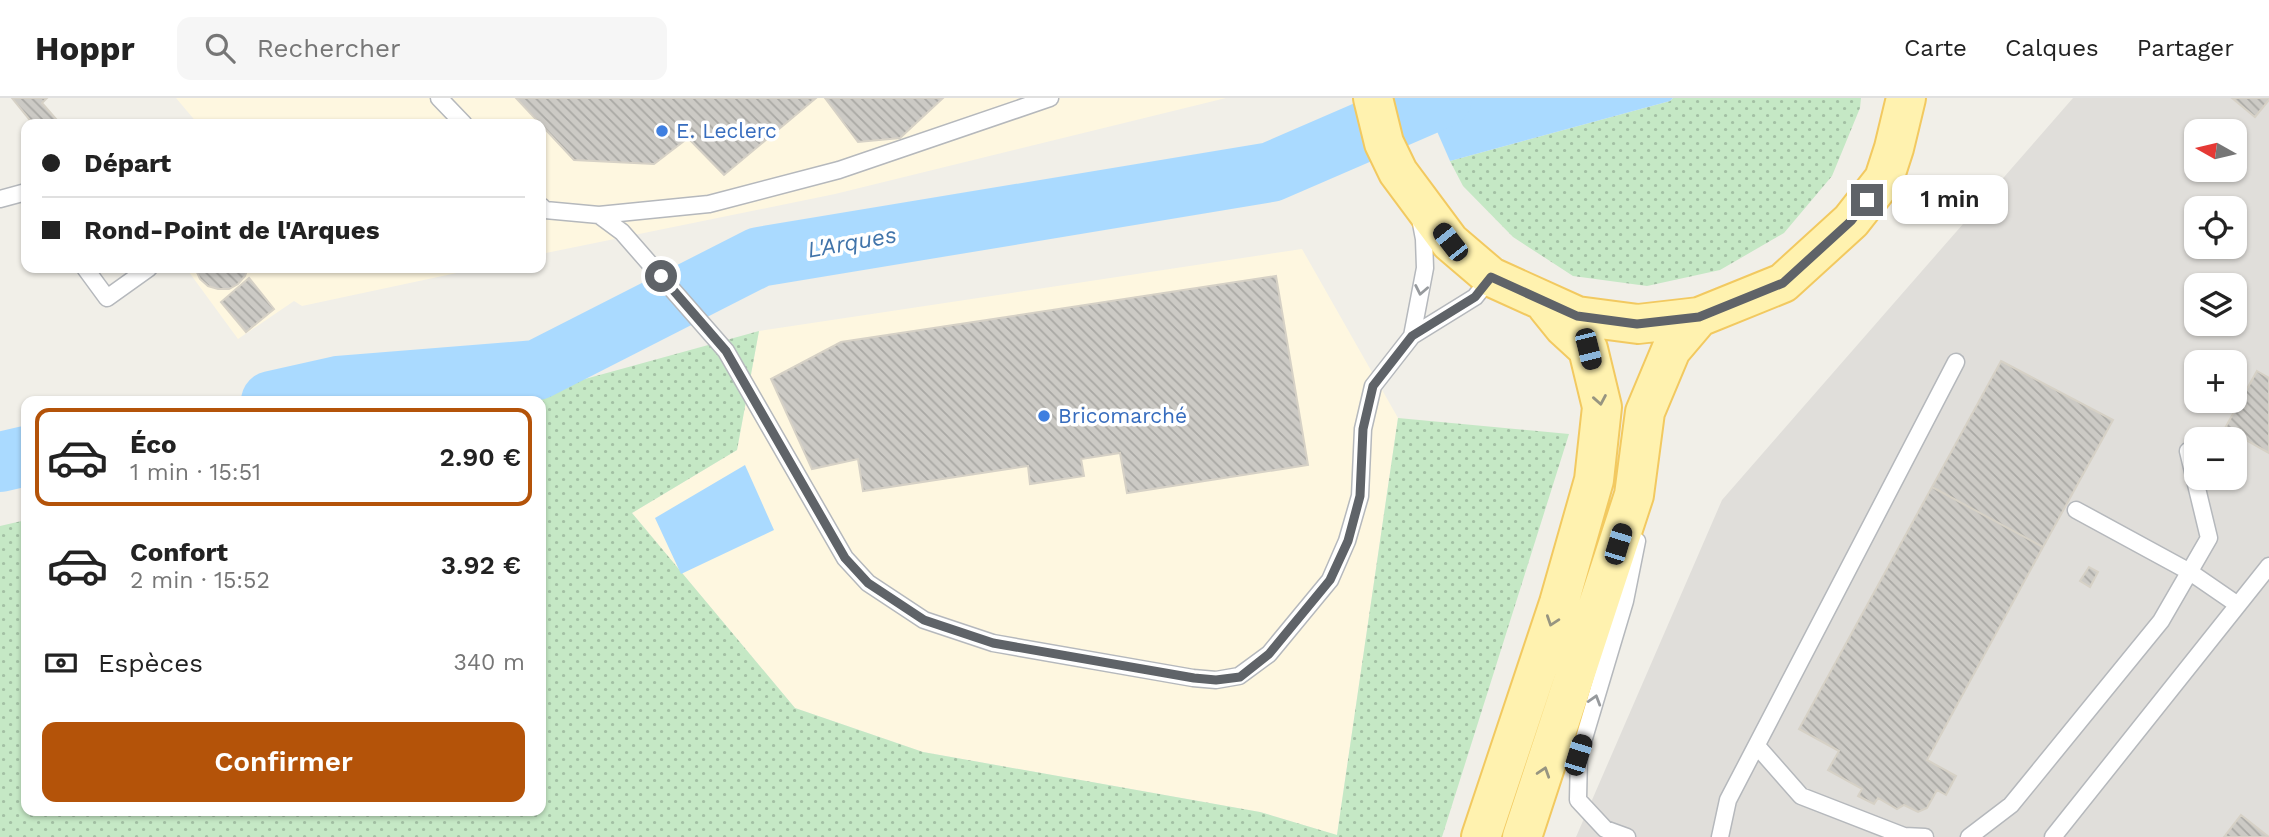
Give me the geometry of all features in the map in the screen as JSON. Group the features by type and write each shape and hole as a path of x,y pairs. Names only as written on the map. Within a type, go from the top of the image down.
{"main road":[{"path":"1373,98 1384,143 1398,172 1450,242 1491,277 1544,302 1577,316 1637,324 1699,317 1783,283 1851,221 1884,179 1906,98"},
{"path":"1481,837 1559,603 1594,480 1602,407 1588,349 1564,327 1544,302"},
{"path":"1522,837 1634,495 1645,412 1671,349 1699,317"}],"lane":[{"path":"439,98 459,119"},
{"path":"546,211 599,215 709,204 839,170 1050,98"},
{"path":"0,199 21,193"},
{"path":"1412,336 1425,268 1416,199"},
{"path":"599,215 622,232 726,351 845,558 874,588 924,620 993,643 1216,680 1240,677 1269,654 1330,580 1348,541 1360,496 1363,429 1373,386 1412,336 1475,297 1491,277"},
{"path":"89,273 107,298 142,273"},
{"path":"1720,837 1728,800 1956,362"},
{"path":"1628,837 1605,829 1578,800 1578,755 1625,601 1647,489 1653,429 1645,412"},
{"path":"1969,837 2011,805 2161,621 2209,538 2197,490"},
{"path":"2076,510 2190,572 2238,605"},
{"path":"2053,837 2269,566"},
{"path":"1757,746 1801,796 1905,836 1925,837"}],"shaded area":[{"path":"176,98 1226,98 835,194 546,253 546,119 194,119"},
{"path":"2073,98 2269,98 2269,837 1576,837 1722,500"},
{"path":"1302,249 1398,418 1337,835 1260,812 923,752 795,708 632,513 737,450 759,331"},
{"path":"190,273 457,273 302,306 294,301 238,339"}],"green space":[{"path":"1673,98 1861,98 1860,108 1832,176 1784,233 1720,270 1647,286 1573,276 1513,237 1463,186 1450,161 1670,101"},
{"path":"759,331 737,450 632,513 795,708 923,752 1260,812 1337,835 1398,418 1569,434 1442,837 0,837 0,526 21,521 21,816 546,816 546,396 523,396"}],"water":[{"path":"1428,98 1673,98 1450,161 1429,113"},
{"path":"745,465 774,530 681,574 655,518"}],"building":[{"path":"12,98 47,98 42,103 56,119 29,119"},
{"name":"E. Leclerc","path":"516,98 816,98 724,175 688,138 654,164 574,160 546,130 546,119 536,119"},
{"name":"E. Leclerc","path":"825,98 943,98 900,138 858,142"},
{"path":"2232,98 2269,98 2269,100 2255,117"},
{"path":"197,273 246,273 238,284 229,289 208,286"},
{"name":"Bricomarché","path":"1276,276 1308,465 1127,493 1120,453 1081,459 1084,476 1030,484 1028,466 863,491 858,459 812,469 771,379 841,342"},
{"path":"249,278 274,309 246,332 221,302"},
{"path":"2001,361 2113,420 2043,547 1932,487"},
{"path":"2257,371 2269,378 2269,453 2247,440 2247,427 2226,427 2233,413 2247,413 2247,389"},
{"path":"1932,487 2043,547 1927,760 1956,776 1946,795 1937,790 1927,808 1918,812 1904,805 1897,809 1878,798 1874,804 1858,796 1862,789 1828,770 1839,751 1799,729"},
{"path":"2089,567 2098,572 2090,587 2080,581"},
{"path":"2241,815 2269,837 2224,837"}],"waterway":[{"name":"L'Arques","path":"293,396 338,386 537,370 759,257 1271,172 1442,98"},
{"name":"L'Arques","path":"0,462 21,457"}],"place":[{"name":"E. Leclerc","path":"662,131"},
{"name":"Bricomarché","path":"1044,416"}],"route":[{"path":"661,276 726,351 845,558 868,583 924,620 993,643 1216,680 1240,677 1269,654 1330,580 1348,541 1360,496 1363,429 1373,386 1412,336 1475,297 1491,277 1577,316 1637,324 1699,317 1783,283 1851,221 1867,200"}]}
